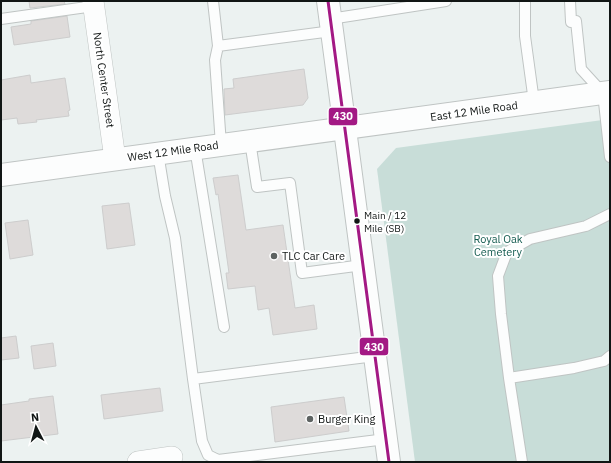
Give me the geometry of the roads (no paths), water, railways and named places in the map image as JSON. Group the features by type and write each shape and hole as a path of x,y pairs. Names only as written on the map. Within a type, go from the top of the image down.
{"main road":[{"path":"330,17 389,462"},
{"name":"East 12 Mile Road","path":"345,128 605,92"},
{"name":"West 12 Mile Road","path":"1,175 345,128"}],"street":[{"name":"North Center Street","path":"94,4 115,159"},
{"path":"138,462 172,457"}],"lane":[{"path":"213,1 218,46 216,60 221,145"},
{"path":"218,46 330,17 446,1"},
{"path":"525,1 525,36 534,102"},
{"path":"570,1 581,69 605,92 610,157"},
{"path":"1,19 94,4"},
{"path":"250,141 257,187 290,183 302,273 363,265"},
{"path":"195,148 224,327"},
{"path":"158,153 165,196 175,238 202,442 208,455 218,460 386,438"},
{"path":"522,462 509,378 498,276 507,252 530,239 586,226 610,214"},
{"path":"193,379 375,356"},
{"path":"509,378 574,368 604,361 610,356"}],"place":[{"name":"Main / 12 Mile (SB)","path":"357,221"},
{"name":"TLC Car Care","path":"274,256"},
{"name":"Burger King","path":"310,419"}],"park label":[{"name":"Royal Oak Cemetery","path":"498,245"}]}
